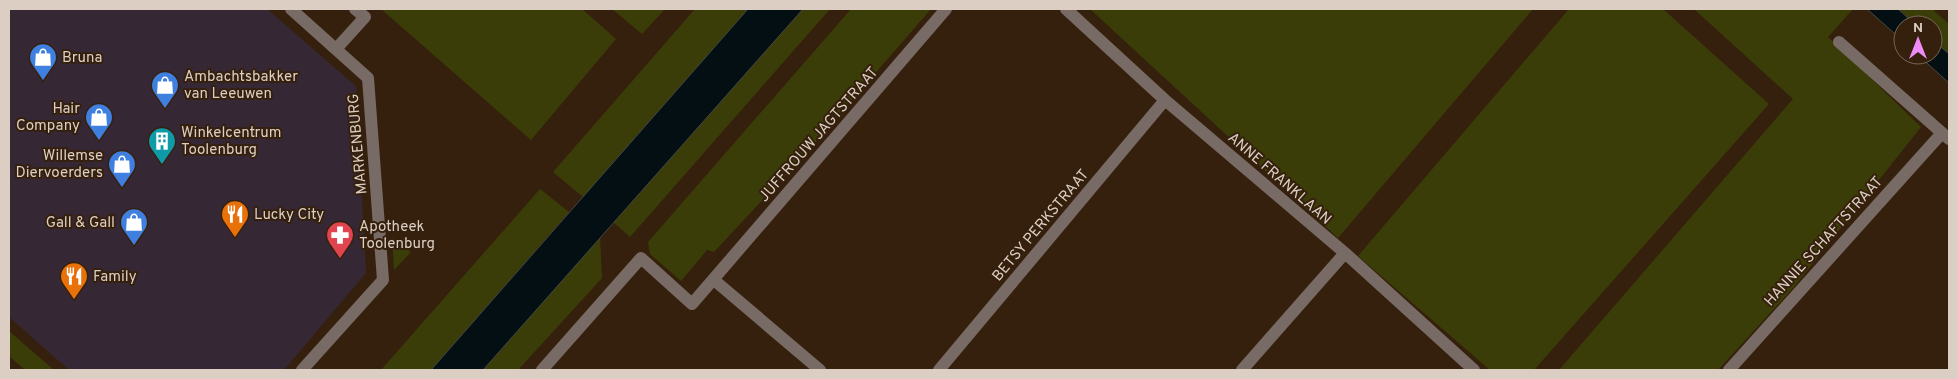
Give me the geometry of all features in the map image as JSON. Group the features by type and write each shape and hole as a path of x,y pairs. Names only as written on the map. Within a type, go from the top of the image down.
{"street":[{"name":"MARKENBURG","path":"291,9 368,78 383,280 302,370"},
{"path":"336,49 365,17 356,9"},
{"name":"JUFFROUW JAGTSTRAAT","path":"542,370 641,258 692,304 946,9"},
{"name":"ANNE FRANKLAAN","path":"1066,9 1165,100 1344,253 1474,370"},
{"name":"HANNIE SCHAFTSTRAAT","path":"1729,370 1946,136 1839,42"},
{"name":"BETSY PERKSTRAAT","path":"939,370 1165,100"},
{"path":"1242,370 1344,253"},
{"path":"714,280 820,370"}],"shaded area":[{"name":"Winkelcentrum Toolenburg","path":"9,9 267,9 356,86 366,273 284,370 69,370 9,317"},
{"path":"381,9 582,9 616,39 531,140"},
{"path":"612,9 665,9 642,34"},
{"path":"695,9 748,9 583,197 553,172"},
{"path":"748,9 803,9 483,370 431,370"},
{"path":"803,9 830,9 630,237 613,222"},
{"path":"851,9 931,9 806,153 714,252 707,250 681,281 650,254 648,242"},
{"path":"1090,9 1533,9 1338,238"},
{"path":"1569,9 1663,9 1769,104 1534,370 1490,370 1358,256"},
{"path":"1694,9 1853,9 1828,37 1921,127 1794,287 1718,370 1559,370 1793,99"},
{"path":"1867,9 1898,9 1905,15 1893,15 1893,32"},
{"path":"1898,9 1932,9 1939,15 1905,15"},
{"path":"1943,19 1949,24 1949,54 1943,49"},
{"path":"1943,49 1949,54 1949,83 1929,65 1943,65"},
{"path":"540,189 569,212 431,370 381,370"},
{"path":"392,237 411,252 394,270"},
{"path":"600,237 602,278 518,370 483,370"},
{"path":"9,331 54,370 25,370 9,356"}],"place":[{"name":"Bruna","path":"43,81"},
{"name":"Ambachtsbakker van Leeuwen","path":"165,109"},
{"name":"Hair Company","path":"99,141"},
{"name":"Winkelcentrum Toolenburg","path":"162,165"},
{"name":"Willemse Diervoerders","path":"122,188"},
{"name":"Lucky City","path":"235,238"},
{"name":"Gall & Gall","path":"134,246"},
{"name":"Apotheek Toolenburg","path":"340,259"},
{"name":"Family","path":"74,300"}]}
